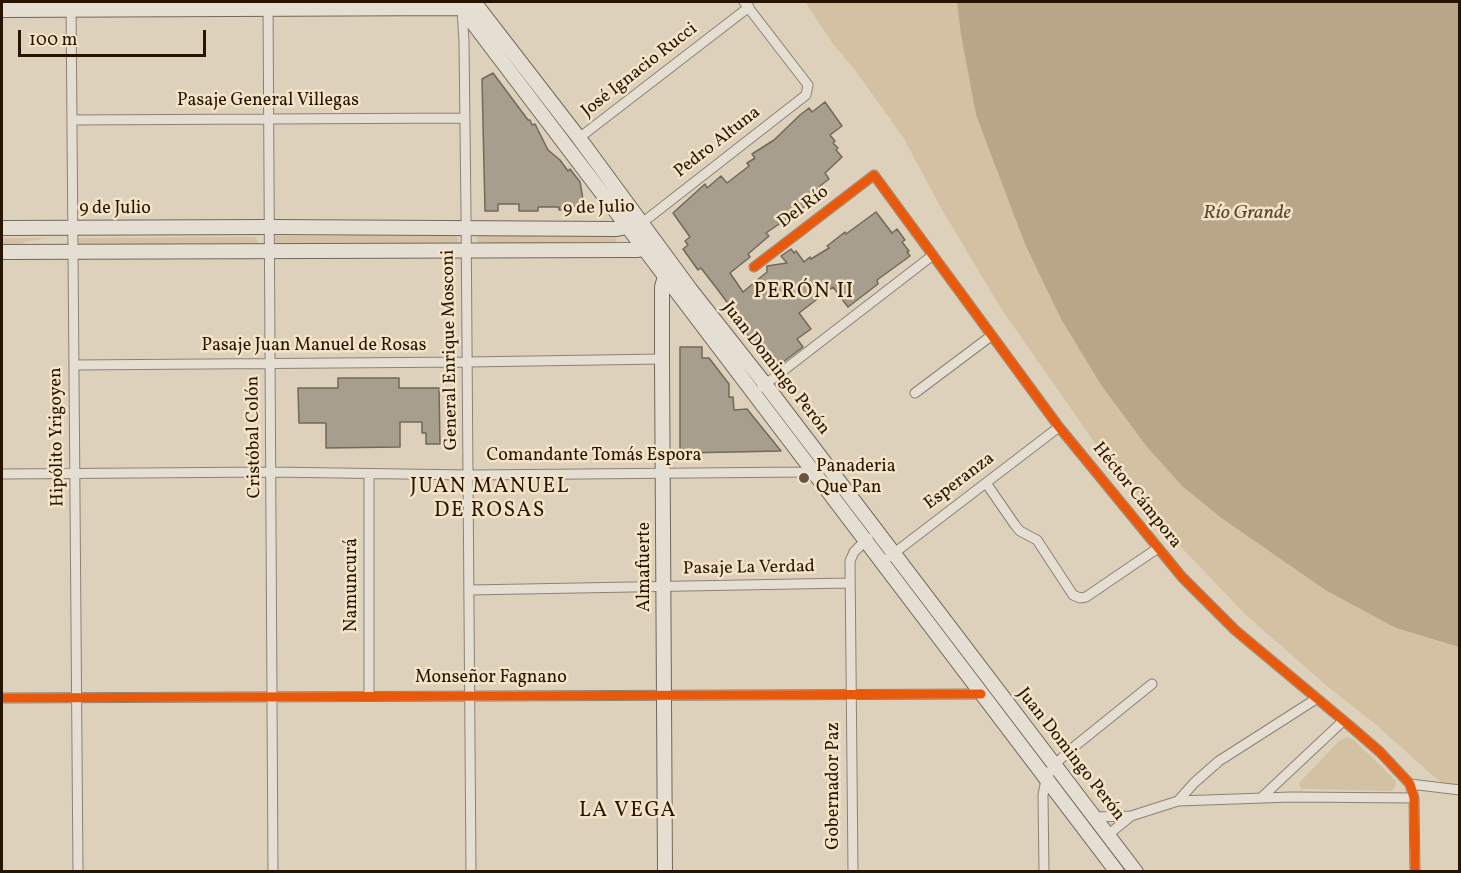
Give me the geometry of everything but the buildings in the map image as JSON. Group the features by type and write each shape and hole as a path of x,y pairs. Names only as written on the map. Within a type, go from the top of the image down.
{"street":[{"path":"2,10 71,5 466,3"},
{"name":"General Enrique Mosconi","path":"466,3 464,41 471,872"},
{"name":"Juan Domingo Perón","path":"466,3 579,138 642,223 670,272 753,394 1117,872"},
{"name":"Juan Domingo Perón","path":"466,3 627,227 642,246 670,272 765,384 1136,872"},
{"name":"José Ignacio Rucci","path":"579,138 747,4"},
{"name":"Pedro Altuna","path":"642,223 806,95 808,85 747,4"},
{"name":"Hipólito Yrigoyen","path":"71,5 78,872"},
{"name":"Cristóbal Colón","path":"268,5 274,697 273,872"},
{"name":"Pasaje General Villegas","path":"72,120 465,118"},
{"name":"Héctor Cámpora","path":"874,175 1059,427 1182,577 1235,630 1380,752 1410,784 1414,798 1415,872"},
{"name":"Del Río","path":"754,267 874,175"},
{"name":"9 de Julio","path":"2,228 617,229 642,223 642,246"},
{"path":"2,252 630,250 642,246"},
{"path":"753,394 933,255"},
{"name":"Almafuerte","path":"665,872 662,287 670,272"},
{"path":"915,393 991,336"},
{"name":"Pasaje Juan Manuel de Rosas","path":"74,364 467,362 662,358"},
{"name":"Esperanza","path":"882,563 1059,427"},
{"path":"811,471 823,461"},
{"name":"Comandante Tomás Espora","path":"2,474 272,472 469,475 811,471"},
{"name":"Namuncurá","path":"369,474 369,696"},
{"path":"986,483 1015,525 1020,531 1037,540 1073,595 1080,598 1086,597 1158,548"},
{"name":"Gobernador Paz","path":"852,872 850,561 854,552 876,531"},
{"name":"Pasaje La Verdad","path":"469,590 849,583"},
{"path":"1044,872 1043,795 1046,779 1054,765 1152,684"},
{"name":"Monseñor Fagnano","path":"2,698 981,694"},
{"path":"1178,801 1219,761 1316,699"},
{"path":"1261,798 1343,721"},
{"path":"1410,784 1460,790"},
{"path":"1095,817 1131,816 1178,801 1261,798 1414,798"},
{"path":"1109,834 1131,816"}],"shaded area":[{"path":"805,2 957,2 976,115 1061,319 1101,385 1147,447 1182,486 1220,517 1396,628 1459,647 1459,796 1328,687 1245,614 1180,546 1099,449 1000,307 940,206 903,137 855,70 833,44"},
{"path":"455,235 459,239 456,244 277,244 274,240 276,236"},
{"path":"478,235 615,235 617,240 614,245 479,243 476,239"},
{"path":"255,237 258,242 255,246 78,246 76,242 78,238"},
{"path":"2,238 49,238 25,242 18,246 2,246"},
{"path":"1347,737 1354,740 1396,781 1395,788 1390,791 1301,789 1299,783 1339,741"}],"water":[{"name":"Río Grande","path":"957,2 1459,2 1459,647 1396,628 1327,591 1220,517 1182,486 1147,447 1101,385 1061,319 1025,244 976,115"}],"cycle path":[{"path":"754,267 874,175 1059,427 1182,577 1235,630 1380,752 1410,784 1414,798 1415,872"},
{"path":"2,698 981,694"}],"place":[{"name":"Panaderia Que Pan","path":"804,478"}],"district":[{"name":"PERÓN II","path":"804,293"},
{"name":"JUAN MANUEL DE ROSAS","path":"490,500"},
{"name":"LA VEGA","path":"628,812"}]}
